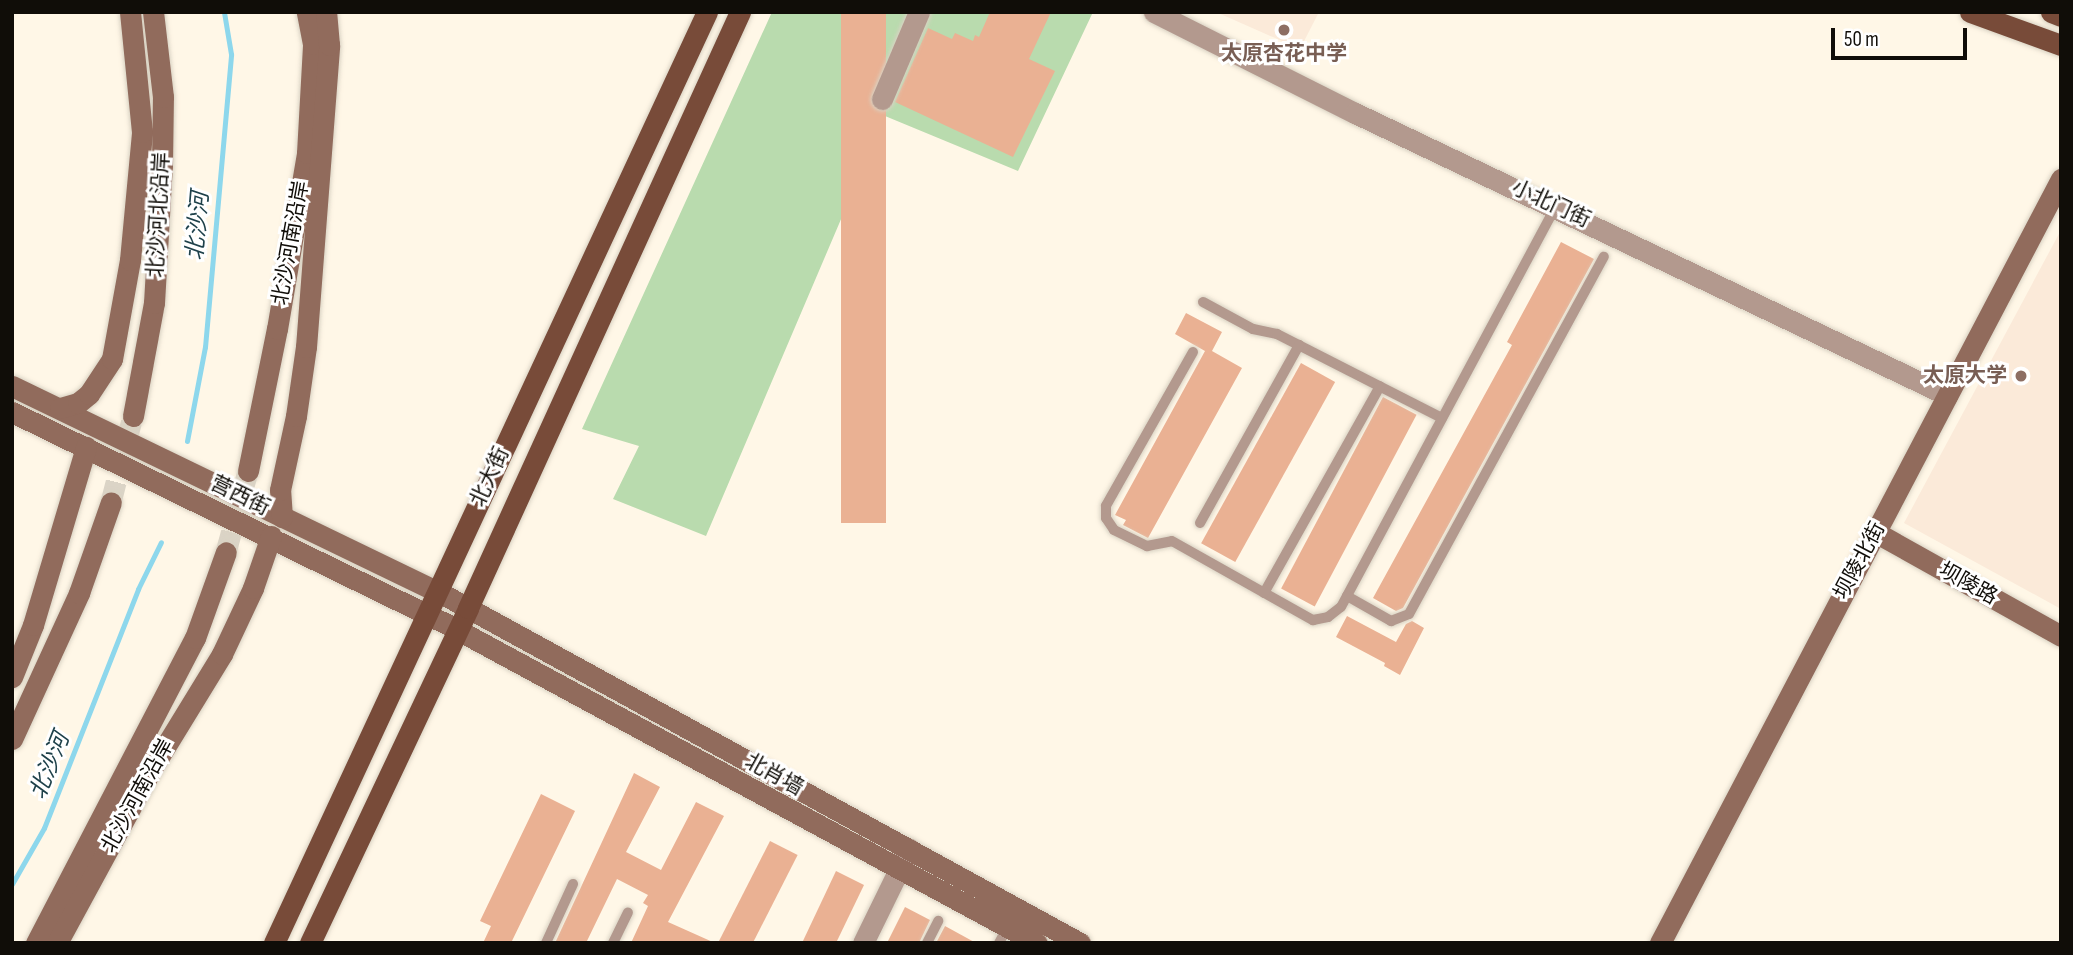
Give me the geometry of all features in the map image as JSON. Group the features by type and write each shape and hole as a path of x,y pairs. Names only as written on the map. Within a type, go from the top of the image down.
{"main road":[{"name":"北大街","path":"274,943 707,12"},
{"path":"310,943 468,608 740,12"},
{"path":"1970,12 2061,45"},
{"path":"2051,12 2061,16"}],"street":[{"path":"60,408 78,403 89,394 111,359 130,260 142,132 130,12"},
{"name":"北沙河北沿岸","path":"133,416 154,303 162,165 163,97 153,12"},
{"name":"北沙河南沿岸","path":"247,471 277,329 307,153 313,44 307,12"},
{"path":"282,517 280,490 296,416 306,347 329,45 326,12"},
{"path":"882,99 919,12"},
{"name":"小北门街","path":"1154,12 1355,113 1556,206 1947,395"},
{"name":"坝陵北街","path":"1660,943 2061,179"},
{"name":"营西街","path":"12,386 141,446 468,608"},
{"name":"营西街","path":"12,412 271,536 904,858"},
{"path":"12,677 33,625 86,447"},
{"path":"12,739 79,593 111,502"},
{"name":"坝陵路","path":"1875,532 2061,636"},
{"name":"北沙河南沿岸","path":"57,943 151,770 222,654 253,588 271,536"},
{"name":"北沙河南沿岸","path":"36,943 194,638 226,552"},
{"name":"北肖墙","path":"468,608 904,858 1080,943"},
{"path":"863,943 904,858 1003,934 1037,943"}],"lane":[{"path":"1193,352 1106,506 1106,518 1114,530 1147,546 1172,541 1314,620 1328,617 1341,607 1556,206"},
{"path":"1347,596 1391,621 1409,614 1604,257"},
{"path":"1203,302 1253,329 1277,334 1442,418"},
{"path":"1200,523 1299,345"},
{"path":"1264,593 1380,386"},
{"path":"546,943 573,884"},
{"path":"613,943 628,912"},
{"path":"926,943 939,921"}],"shaded area":[{"name":"太原杏花中学","path":"1216,12 1319,12 1300,49"},
{"name":"太原大学","path":"2061,230 2061,609 1904,523"}],"green space":[{"path":"772,12 1093,12 1018,171 885,116 706,536 613,499 639,446 582,429"}],"building":[{"path":"841,12 886,12 886,523 841,523"},
{"path":"990,12 1051,12 1029,59 1055,71 1013,157 895,102 928,28 952,39 955,33 973,41 975,35 979,37"},
{"path":"1561,242 1594,259 1403,608 1396,611 1373,598 1512,345 1507,342"},
{"path":"1186,313 1222,332 1212,351 1242,368 1148,538 1123,525 1126,520 1115,515 1205,351 1175,334"},
{"path":"1301,363 1335,382 1235,562 1201,543"},
{"path":"1383,397 1417,415 1315,606 1281,589"},
{"path":"1347,616 1396,642 1406,624 1412,621 1424,628 1400,675 1384,666 1385,663 1336,637"},
{"path":"634,773 660,787 626,852 661,870 696,802 724,816 668,922 715,943 631,943 648,906 643,903 648,895 617,879 586,943 555,943"},
{"path":"541,794 575,811 511,943 483,943 491,926 480,921"},
{"path":"770,841 798,855 753,943 718,943"},
{"path":"836,871 864,885 836,943 802,943"},
{"path":"905,907 930,920 919,943 887,943"},
{"path":"945,926 976,943 936,943"}],"waterway":[{"name":"北沙河","path":"187,441 205,347 231,54 224,12"},
{"name":"北沙河","path":"12,884 44,828 138,589 161,542"}],"tunnel":[{"path":"111,502 133,416"},
{"path":"226,552 248,471"}],"place":[{"name":"太原杏花中学","path":"1284,30"},
{"name":"太原大学","path":"2021,376"}]}
